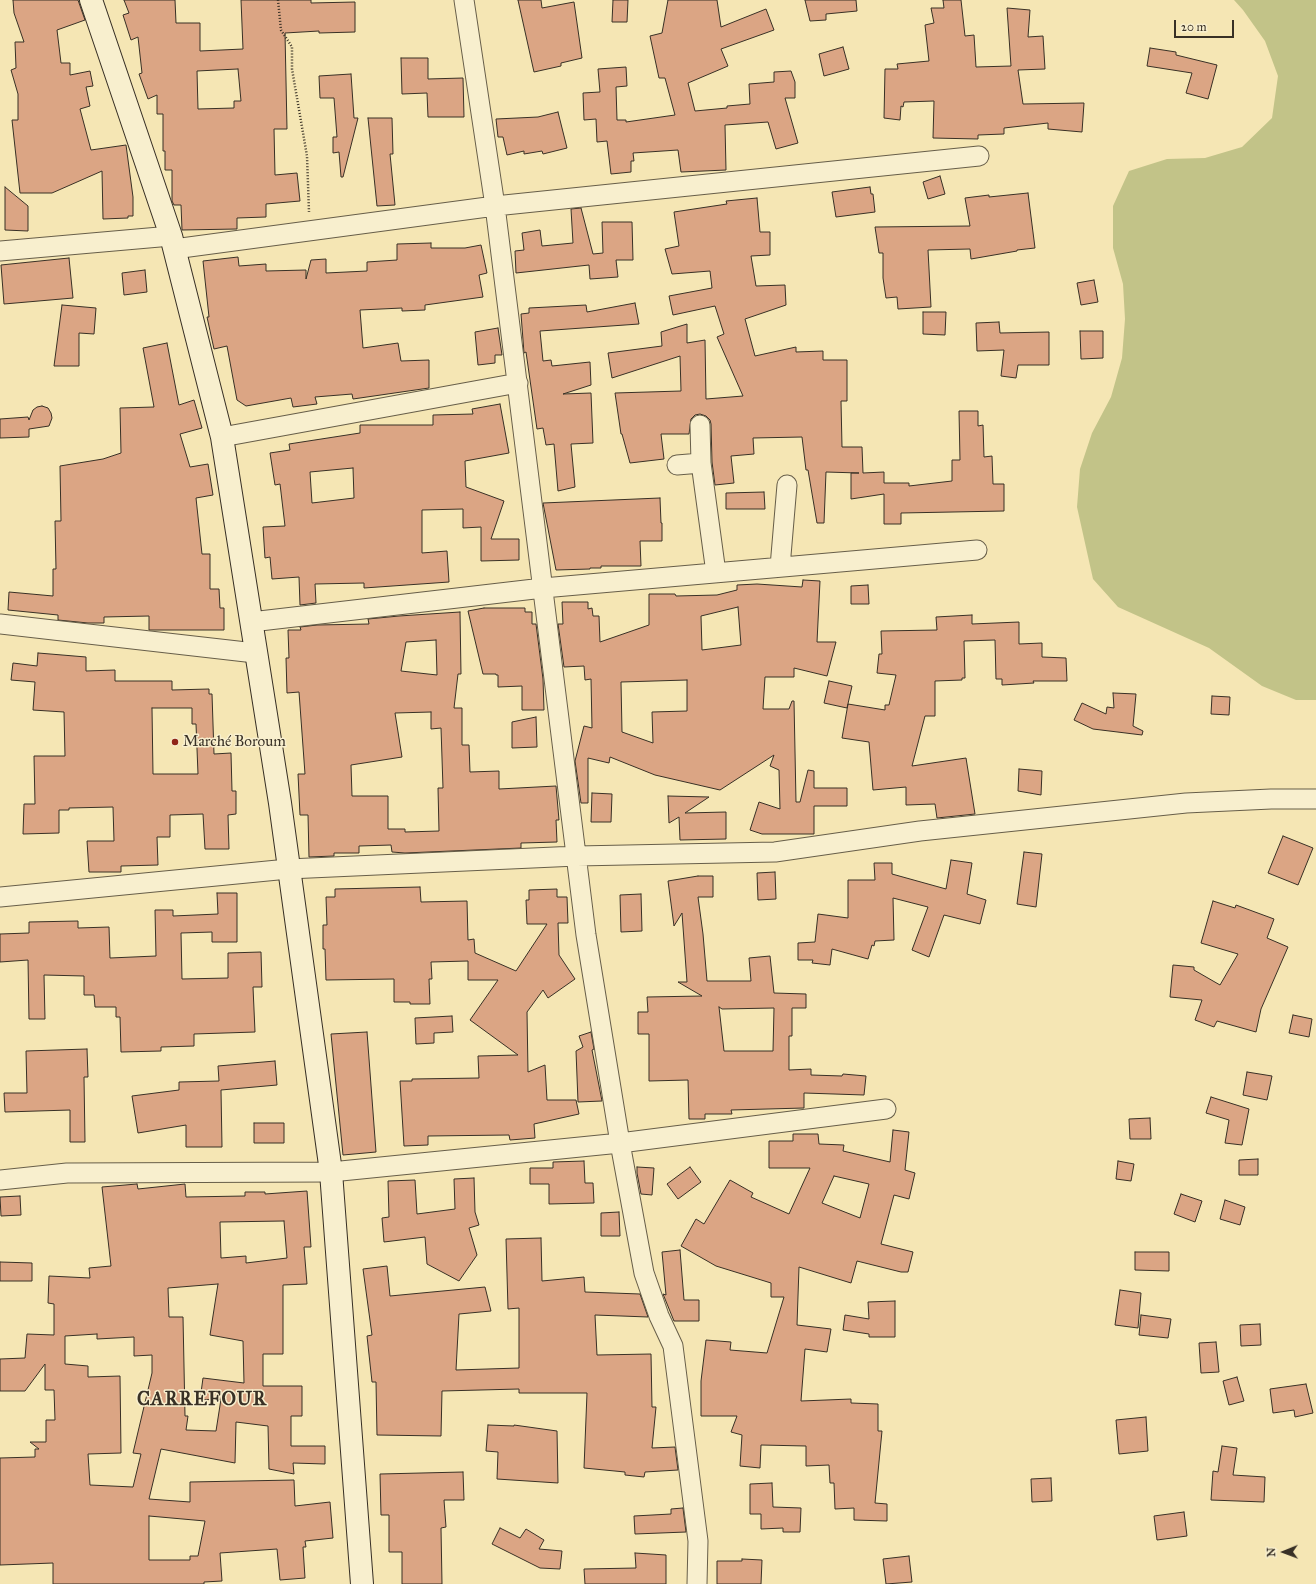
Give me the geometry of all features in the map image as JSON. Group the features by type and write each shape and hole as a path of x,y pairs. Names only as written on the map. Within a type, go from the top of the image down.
{"street":[{"path":"91,0 173,242 222,437 280,803 331,1172 362,1584"},
{"path":"464,0 495,206 586,935 620,1143 644,1273 659,1316 673,1346 698,1541 697,1584"},
{"path":"0,251 173,242 310,231 495,206 979,156"},
{"path":"222,437 518,383"},
{"path":"700,425 701,464 716,572"},
{"path":"676,465 701,464"},
{"path":"780,567 787,484"},
{"path":"251,622 543,588 977,550"},
{"path":"0,624 256,654"},
{"path":"0,897 288,869 576,856 775,852 920,831 1179,804 1271,799 1316,799"},
{"path":"0,1180 67,1173 331,1172 620,1143 886,1109"}],"path":[{"path":"278,0 281,30 292,47 292,69 307,156 310,231"}],"green space":[{"path":"1234,0 1316,0 1316,700 1296,700 1262,686 1209,648 1118,607 1093,579 1077,507 1080,469 1092,433 1111,397 1122,358 1125,319 1123,284 1113,248 1113,206 1129,171 1167,159 1205,158 1242,147 1272,118 1278,76 1265,41"}],"building":[{"path":"13,0 78,0 85,20 57,30 61,63 70,63 70,75 90,71 93,86 86,87 90,106 80,109 91,150 126,145 133,197 133,216 128,216 128,218 103,219 102,171 52,193 20,193 12,120 18,120 18,94 11,70 16,68 15,42 24,42 14,13"},
{"path":"124,0 175,0 176,23 200,23 200,51 243,49 241,0 311,0 311,3 355,2 355,32 319,33 319,31 285,33 287,129 274,129 275,175 297,173 300,201 266,204 266,217 237,218 237,229 182,230 181,205 174,205 172,201 172,170 165,170 165,151 163,151 163,114 157,114 157,95 148,99 139,74 142,73 138,37 131,40 123,15 129,13","holes":["238,69 241,101 234,101 234,108 198,109 197,71"]},
{"path":"518,0 541,0 542,8 574,2 582,58 561,63 561,66 534,72"},
{"path":"613,0 628,0 627,22 612,22"},
{"path":"668,0 717,0 721,27 766,9 774,30 721,49 728,66 688,83 695,111 727,108 727,106 750,104 749,84 774,82 774,72 791,71 795,82 795,98 785,98 798,143 776,149 768,122 725,125 726,170 681,172 678,150 633,153 634,161 631,161 631,172 611,174 607,141 597,142 596,119 584,120 583,93 600,92 598,69 626,67 627,86 616,87 617,120 626,120 626,122 675,115 665,78 659,78 650,36 662,33"},
{"path":"805,0 856,0 857,11 826,14 826,20 810,21"},
{"path":"943,0 961,0 965,36 974,35 976,67 1011,66 1007,8 1030,10 1028,37 1043,36 1045,69 1018,70 1023,104 1084,103 1082,132 1048,129 1048,123 1004,128 1004,134 978,135 978,139 933,138 934,101 904,102 903,107 901,106 900,120 884,118 885,69 898,69 897,64 929,61 925,25 934,23 931,8 944,8"},
{"path":"843,47 849,69 824,76 819,54"},
{"path":"1150,48 1176,52 1176,55 1217,65 1208,99 1186,93 1192,73 1147,66"},
{"path":"401,58 428,58 428,79 463,78 464,117 428,117 427,93 402,94"},
{"path":"351,74 354,118 358,118 343,177 341,177 339,152 333,153 333,137 337,137 334,98 320,98 319,76"},
{"path":"558,112 567,148 543,154 542,151 524,154 524,151 507,155 503,137 498,137 496,119 538,117"},
{"path":"368,118 392,118 393,154 390,154 395,205 377,206"},
{"path":"940,176 945,194 928,199 923,182"},
{"path":"5,187 28,206 28,231 5,230"},
{"path":"870,187 871,194 873,194 875,212 836,217 832,192"},
{"path":"1028,193 1035,248 971,259 970,249 928,250 931,307 898,309 897,297 886,298 883,278 883,253 879,253 875,227 970,226 965,198"},
{"path":"757,198 760,232 770,232 770,255 751,256 756,286 785,285 786,305 745,319 755,356 796,347 796,352 823,351 823,360 847,360 847,401 841,401 842,447 862,447 863,473 884,472 884,483 909,483 909,486 952,481 952,460 960,460 959,411 978,411 978,426 983,425 984,457 992,456 993,484 1004,484 1004,511 901,513 901,524 884,524 884,494 851,499 851,473 859,473 826,472 824,523 817,523 808,470 806,470 802,437 753,438 754,454 731,456 734,483 715,485 712,462 711,424 710,420 706,416 700,414 695,415 691,419 689,434 661,434 664,459 630,463 621,434 615,393 681,391 680,356 612,378 608,353 662,346 661,332 687,324 687,343 705,340 706,399 743,396 717,337 724,334 715,306 673,315 669,296 712,288 710,271 672,274 665,249 679,246 674,212 727,204 726,201"},
{"path":"581,208 593,254 603,253 602,222 632,222 633,260 616,260 618,277 590,279 589,265 516,273 515,251 524,250 522,233 540,230 542,246 573,243 571,209"},
{"path":"431,243 431,248 465,248 481,245 487,273 479,275 483,297 425,305 425,310 402,311 402,308 360,310 363,348 398,343 401,361 429,360 429,388 353,399 352,394 315,397 317,404 293,407 291,398 246,406 237,400 227,346 214,349 207,317 209,317 203,261 238,257 239,266 266,264 266,271 306,270 306,279 311,260 326,259 326,273 367,271 367,262 397,260 397,244"},
{"path":"69,258 73,298 4,304 1,265"},
{"path":"145,270 147,292 124,295 122,273"},
{"path":"1094,280 1098,302 1081,305 1077,283"},
{"path":"635,303 639,324 540,331 543,361 551,360 552,366 590,362 591,385 563,394 591,393 593,443 571,444 575,487 558,491 554,444 546,445 543,428 537,429 526,352 524,353 521,314 529,313 529,308 586,305 587,312"},
{"path":"62,305 96,308 94,334 79,333 79,366 54,366"},
{"path":"923,312 946,312 945,335 923,334"},
{"path":"999,322 1000,333 1049,332 1049,365 1018,365 1016,378 1001,376 1004,350 977,351 976,323"},
{"path":"498,328 502,355 495,355 495,363 478,365 475,332"},
{"path":"1080,331 1103,331 1103,358 1081,359"},
{"path":"167,343 179,405 194,400 202,428 180,434 190,467 208,464 213,495 196,498 202,554 210,554 210,589 219,589 220,608 224,608 224,630 149,630 149,616 104,617 104,623 88,623 58,620 58,615 8,610 9,592 53,596 53,569 56,569 55,521 61,521 60,466 103,459 121,453 120,408 154,407 143,348"},
{"path":"500,404 509,453 465,461 466,487 504,501 491,539 519,539 519,560 481,561 481,527 463,528 463,509 422,510 422,553 447,551 449,582 364,588 364,583 315,584 316,603 300,605 299,577 272,579 270,557 265,558 263,527 285,526 280,484 275,485 270,453 290,450 289,444 360,433 360,425 433,425 433,415 473,414 472,409","holes":["353,468 354,498 312,503 310,472"]},
{"path":"42,406 48,408 51,413 52,418 49,426 29,429 29,437 0,438 0,419 28,417 29,420 33,410"},
{"path":"764,492 765,509 726,509 726,493"},
{"path":"660,498 662,541 640,541 641,566 601,566 601,568 590,569 556,570 543,503"},
{"path":"803,580 820,581 817,642 836,642 827,676 794,668 794,677 765,677 763,709 789,709 792,701 794,701 796,802 800,802 808,770 814,771 814,788 847,788 847,806 814,806 814,834 762,834 750,830 759,802 780,809 779,770 770,766 774,755 720,790 655,775 610,757 609,763 588,758 588,803 581,803 575,761 584,726 592,728 591,679 585,680 584,666 564,667 558,624 563,624 562,602 588,602 588,609 592,608 593,616 599,616 600,642 649,625 649,594 675,594 676,596 717,595 737,590 737,585 757,584 802,587","holes":["738,607 741,645 702,650 701,616","687,680 687,711 652,712 653,743 622,732 621,682"]},
{"path":"868,585 869,604 851,604 851,586"},
{"path":"484,608 525,608 525,612 532,612 532,624 536,624 543,679 544,710 522,710 522,686 498,687 498,675 483,674 468,611"},
{"path":"460,612 461,674 458,674 454,708 462,708 462,745 469,745 470,772 499,771 499,789 556,786 559,820 556,820 557,842 521,843 521,848 405,853 392,852 391,845 359,846 359,853 334,853 334,856 309,857 308,815 300,815 298,774 305,774 299,692 287,693 286,658 289,658 288,630 301,630 300,627 317,625 369,624 368,619","holes":["436,640 437,675 401,671 406,642","431,712 431,729 441,728 443,788 438,788 439,831 405,832 405,829 388,829 388,796 352,796 351,765 402,757 395,713"]},
{"path":"972,615 972,624 1019,622 1019,644 1042,643 1042,657 1066,658 1067,681 1033,681 1034,683 1002,685 1002,679 996,679 995,640 964,641 965,678 962,678 962,680 935,681 935,716 925,716 912,766 966,758 975,814 937,818 935,804 906,805 906,787 873,790 869,742 842,738 848,704 885,710 885,705 889,705 896,675 877,673 879,654 882,654 881,631 937,630 936,617"},
{"path":"38,653 86,657 86,671 115,670 115,681 172,681 172,690 209,689 209,694 212,694 214,754 231,753 232,791 236,791 236,814 228,815 229,849 205,849 203,814 170,815 170,837 157,837 158,865 121,866 121,872 89,872 87,841 114,841 113,807 69,808 69,810 59,810 59,833 23,834 24,804 35,804 34,756 65,756 64,712 33,710 35,682 11,680 13,663 37,666","holes":["152,708 192,708 192,724 196,724 198,774 153,774"]},
{"path":"829,681 852,686 847,708 824,703"},
{"path":"1113,693 1136,694 1133,726 1143,731 1142,735 1093,729 1074,720 1082,703 1106,714 1107,707 1114,708"},
{"path":"1212,696 1230,697 1229,715 1211,714"},
{"path":"536,717 537,747 512,748 512,722"},
{"path":"1019,769 1042,771 1041,795 1018,791"},
{"path":"592,793 612,794 611,822 591,822"},
{"path":"668,796 709,797 685,813 726,812 726,839 680,840 679,817 669,823"},
{"path":"1283,836 1313,848 1298,885 1268,873"},
{"path":"1024,852 1042,854 1036,907 1017,904"},
{"path":"951,860 972,863 967,894 986,900 980,924 944,915 929,957 912,950 928,907 893,898 894,940 875,941 874,946 872,945 868,959 832,949 830,965 812,963 813,960 798,960 798,943 815,942 818,914 848,918 848,880 875,880 874,863 892,863 892,874 946,889"},
{"path":"775,872 776,899 758,900 757,873"},
{"path":"698,876 713,876 713,897 698,897 707,981 751,981 749,958 770,956 774,993 806,994 806,1008 792,1008 792,1036 789,1036 789,1070 811,1069 811,1075 842,1076 843,1074 866,1076 864,1095 804,1093 804,1108 731,1110 732,1114 705,1114 705,1119 689,1119 688,1080 649,1081 649,1034 638,1034 638,1012 648,1012 647,997 702,996 678,982 687,982 682,913 674,926 668,881","holes":["719,1007 722,1009 774,1008 773,1051 724,1051"]},
{"path":"420,887 421,902 467,901 468,940 474,939 475,953 516,971 547,924 527,924 526,900 529,900 529,890 557,889 557,897 567,897 568,923 558,923 559,955 575,979 548,998 543,990 527,1012 528,1072 545,1065 547,1100 576,1100 579,1114 534,1124 535,1138 510,1140 509,1135 428,1136 428,1145 404,1146 400,1081 412,1081 412,1079 479,1078 478,1056 518,1055 470,1020 498,980 468,980 468,961 431,962 432,979 429,979 430,1004 394,1002 394,979 326,980 325,949 323,949 323,925 327,925 326,897 335,897 335,889"},
{"path":"217,893 237,893 237,942 212,942 212,932 181,933 182,979 228,978 228,953 261,952 262,987 253,987 255,1032 194,1034 194,1046 161,1047 161,1051 121,1052 120,1017 116,1017 116,1007 95,1007 94,995 84,995 84,976 44,975 45,1019 29,1019 28,960 0,962 0,934 29,933 29,922 78,921 78,928 109,927 110,958 156,956 155,910 173,910 173,916 218,914"},
{"path":"641,894 642,931 621,932 620,895"},
{"path":"1213,901 1235,908 1236,905 1274,919 1267,938 1288,947 1261,1009 1256,1032 1217,1021 1214,1027 1195,1020 1202,1000 1170,997 1173,965 1194,967 1194,970 1220,985 1238,954 1201,943"},
{"path":"1293,1015 1312,1019 1309,1037 1289,1033"},
{"path":"452,1016 453,1032 434,1033 434,1043 416,1044 415,1018"},
{"path":"367,1032 376,1152 343,1155 331,1034"},
{"path":"591,1032 594,1049 592,1050 602,1101 578,1102 576,1051 583,1047 579,1036"},
{"path":"87,1049 88,1077 84,1077 85,1142 70,1142 70,1110 5,1112 4,1093 27,1093 26,1051"},
{"path":"275,1061 277,1085 221,1090 222,1147 186,1147 186,1125 138,1133 132,1096 179,1090 179,1082 219,1081 218,1066"},
{"path":"1247,1072 1272,1076 1267,1100 1243,1095"},
{"path":"1211,1097 1249,1109 1242,1145 1225,1143 1229,1120 1206,1113"},
{"path":"1150,1118 1151,1139 1130,1139 1129,1119"},
{"path":"254,1123 284,1123 284,1143 254,1143"},
{"path":"893,1130 909,1132 905,1170 915,1173 909,1199 894,1195 881,1244 913,1252 908,1272 901,1272 857,1261 851,1283 799,1267 797,1325 831,1329 827,1352 805,1349 801,1401 851,1399 851,1403 878,1404 878,1431 882,1431 875,1503 887,1504 887,1521 854,1520 854,1508 835,1509 834,1483 830,1483 829,1465 806,1466 806,1446 761,1445 760,1468 740,1466 742,1435 731,1432 737,1416 701,1416 701,1381 706,1340 731,1342 730,1350 767,1353 784,1297 771,1297 771,1283 716,1266 681,1246 696,1219 704,1224 730,1180 753,1193 751,1197 789,1214 810,1168 769,1168 769,1141 793,1141 793,1134 818,1134 819,1144 844,1145 843,1151 890,1162","holes":["834,1176 869,1184 860,1218 822,1203"]},
{"path":"1258,1159 1258,1175 1239,1175 1239,1160"},
{"path":"584,1161 585,1183 593,1183 594,1203 549,1204 549,1184 530,1184 530,1168 553,1168 553,1162"},
{"path":"1118,1161 1134,1164 1131,1181 1116,1179"},
{"path":"637,1167 654,1168 652,1195 641,1194"},
{"path":"690,1167 701,1182 678,1199 667,1184"},
{"path":"474,1178 475,1212 479,1225 469,1228 477,1255 459,1281 427,1264 425,1237 384,1242 382,1218 389,1217 388,1181 415,1180 417,1214 455,1209 454,1179"},
{"path":"137,1184 138,1189 185,1184 186,1197 245,1196 245,1192 265,1192 265,1194 307,1191 311,1247 304,1247 307,1284 283,1285 283,1354 263,1354 263,1386 302,1386 302,1416 291,1416 291,1446 325,1446 325,1464 293,1463 294,1474 269,1469 268,1426 236,1422 235,1463 161,1449 149,1499 190,1502 190,1482 294,1480 295,1506 330,1502 333,1538 305,1541 306,1547 303,1547 305,1578 280,1580 277,1549 220,1553 222,1581 204,1582 204,1584 53,1584 53,1563 0,1565 0,1458 35,1457 35,1449 39,1449 30,1442 46,1442 46,1420 55,1420 54,1390 45,1390 45,1364 25,1391 0,1391 0,1359 25,1358 27,1334 54,1335 54,1304 48,1303 49,1276 90,1278 89,1268 111,1266 102,1187","holes":["284,1221 287,1258 246,1263 246,1256 221,1258 220,1222","218,1284 210,1335 243,1341 244,1383 203,1378 200,1400 221,1399 216,1431 186,1430 188,1416 185,1416 183,1317 169,1317 168,1288","97,1334 97,1339 134,1337 134,1356 152,1355 152,1373 133,1453 141,1454 133,1487 90,1485 88,1454 121,1453 120,1376 88,1377 88,1366 65,1364 65,1336","149,1516 205,1521 198,1556 190,1556 190,1560 149,1560"]},
{"path":"1181,1194 1202,1201 1195,1222 1174,1214"},
{"path":"20,1196 21,1215 1,1216 0,1197"},
{"path":"1225,1200 1245,1207 1240,1225 1220,1219"},
{"path":"619,1212 620,1236 601,1236 601,1213"},
{"path":"541,1238 542,1281 584,1277 585,1292 640,1294 648,1317 595,1315 597,1355 651,1354 652,1407 656,1407 652,1448 675,1447 678,1470 645,1472 644,1477 625,1475 625,1472 584,1468 587,1393 519,1393 519,1389 442,1391 441,1436 377,1435 376,1382 372,1382 367,1336 372,1335 363,1269 387,1266 390,1296 485,1287 491,1311 459,1314 456,1370 519,1368 519,1308 508,1309 506,1239"},
{"path":"680,1250 684,1300 699,1300 699,1321 674,1321 663,1294 666,1295 662,1252"},
{"path":"1135,1252 1169,1252 1169,1271 1135,1270"},
{"path":"0,1262 32,1263 32,1281 0,1281"},
{"path":"1120,1290 1141,1293 1138,1328 1115,1325"},
{"path":"895,1301 895,1337 869,1337 869,1334 843,1330 845,1315 869,1319 868,1302"},
{"path":"1141,1315 1171,1319 1168,1338 1139,1335"},
{"path":"1260,1324 1261,1345 1241,1346 1240,1325"},
{"path":"1216,1342 1219,1372 1201,1373 1199,1343"},
{"path":"1237,1377 1244,1401 1229,1405 1223,1381"},
{"path":"1306,1384 1313,1413 1295,1417 1294,1410 1273,1413 1270,1389"},
{"path":"1146,1417 1148,1451 1119,1454 1116,1420"},
{"path":"488,1425 514,1425 557,1431 558,1483 497,1479 498,1452 486,1451"},
{"path":"1222,1446 1237,1448 1233,1475 1265,1477 1264,1502 1211,1500 1213,1471 1218,1472"},
{"path":"463,1472 464,1500 444,1500 446,1527 441,1528 442,1584 402,1584 402,1552 389,1552 389,1515 381,1515 380,1474"},
{"path":"1051,1478 1052,1501 1032,1502 1031,1479"},
{"path":"772,1483 773,1507 801,1508 800,1532 783,1532 783,1528 761,1529 761,1514 750,1514 750,1484"},
{"path":"683,1508 686,1532 635,1534 634,1516 671,1514 671,1509"},
{"path":"1184,1512 1187,1536 1157,1540 1154,1516"},
{"path":"500,1528 520,1538 526,1529 544,1540 539,1549 562,1551 560,1569 540,1568 492,1544"},
{"path":"635,1553 666,1555 666,1584 585,1584 584,1569 636,1568"},
{"path":"909,1556 912,1582 886,1584 883,1559"},
{"path":"742,1559 762,1560 761,1584 717,1584 717,1561 742,1561"}],"place":[{"name":"Marché Boroum","path":"175,742"}],"district":[{"name":"CARREFOUR","path":"202,1400"}]}
